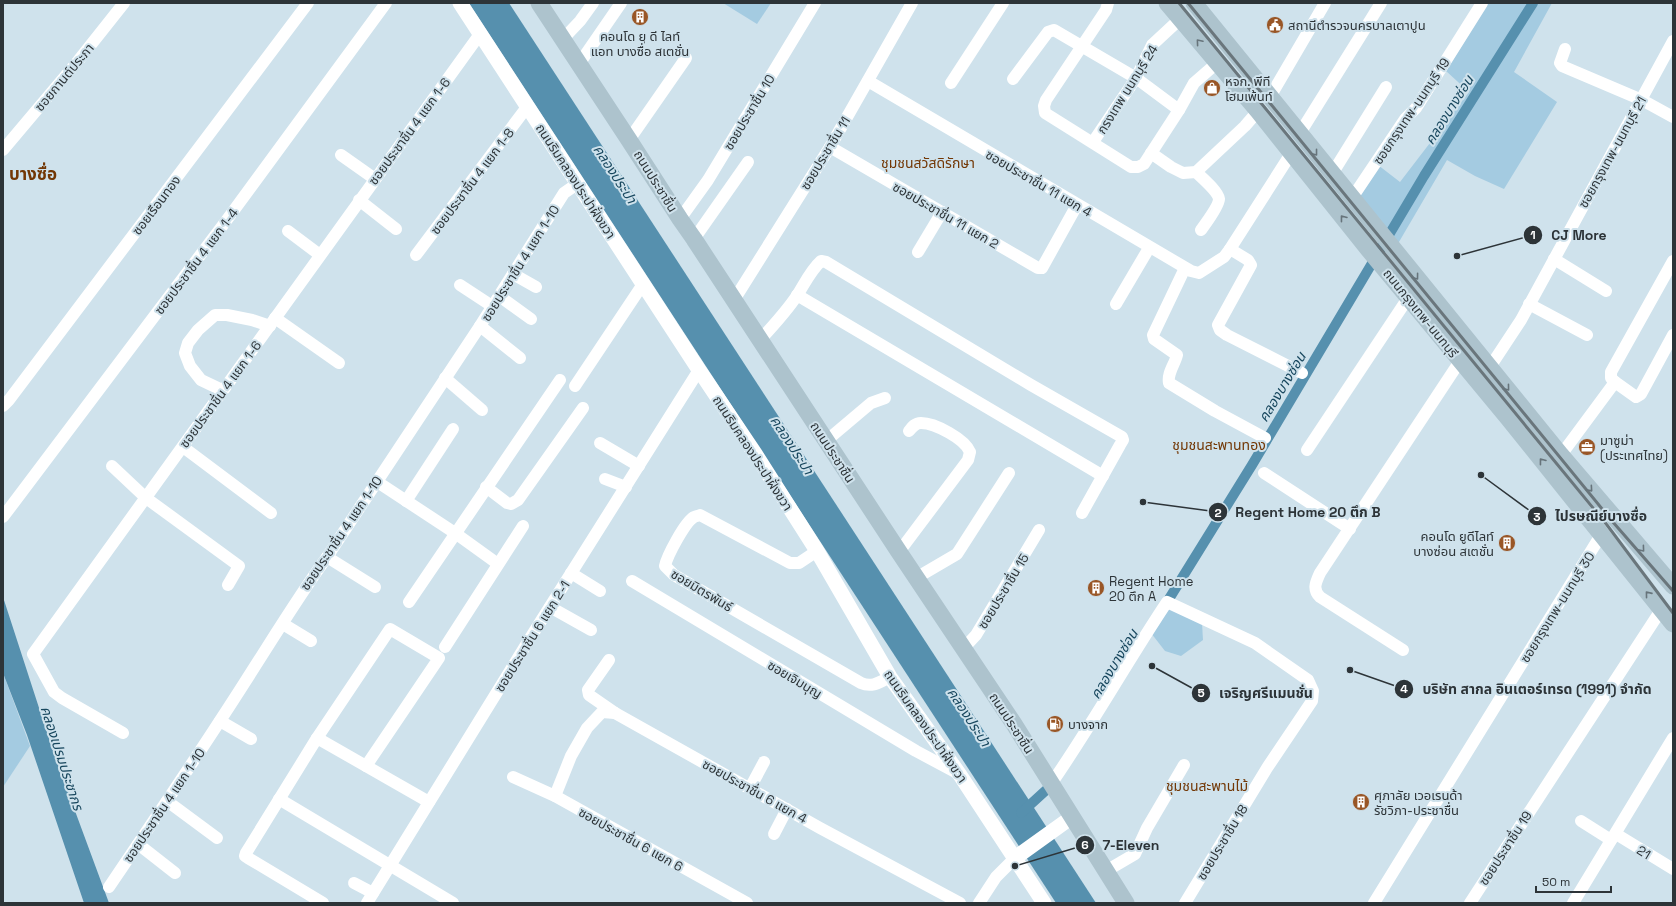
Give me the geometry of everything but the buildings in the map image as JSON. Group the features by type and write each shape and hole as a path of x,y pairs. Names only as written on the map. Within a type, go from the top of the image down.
{"main road":[{"name":"ถนนประชาชื่น","path":"539,3 916,578 1014,724 1050,784 1126,903"},
{"name":"ถนนกรุงเทพ-นนทบุรี","path":"1168,3 1292,152 1368,249 1673,624"},
{"name":"ถนนกรุงเทพ-นนทบุรี","path":"1199,5 1270,97 1381,232 1423,286 1561,455 1673,586"},
{"path":"1258,111 1270,97"},
{"path":"1601,535 1616,519"}],"street":[{"name":"ซอยกานต์ประภา","path":"3,150 78,61 124,3"},
{"name":"ซอยเรือนทอง","path":"3,406 28,375 308,3"},
{"name":"ซอยประชาชื่น 4 แยก 1-4","path":"3,517 226,221 386,3"},
{"name":"ถนนริมคลองประปาฝั่งขวา","path":"460,3 817,551 890,677 1018,856 1044,903"},
{"path":"563,39 580,21 593,3"},
{"path":"579,64 622,3"},
{"name":"ซอยประชาชื่น 11","path":"734,300 830,147 912,3"},
{"path":"951,83 1003,3"},
{"path":"1108,3 1106,10 1044,106 1045,113 1131,167 1138,167 1144,164 1179,110 1194,83 1217,63"},
{"path":"1270,97 1325,3"},
{"path":"1300,133 1380,3"},
{"name":"ซอยกรุงเทพ-นนทบุรี 19","path":"1352,198 1405,119 1416,108 1482,3"},
{"name":"ซอยประชาชื่น 10","path":"680,219 708,180 810,5"},
{"name":"กรงเทพ นนทบุรี 24","path":"1093,142 1136,78 1152,45 1180,19"},
{"path":"1013,79 1048,32 1054,30 1136,78 1179,110"},
{"name":"ซอยประชาชื่น 4 แยก 1-6","path":"124,733 54,692 33,654 480,34"},
{"name":"ซอยกรุงเทพ-นนทบุรี 21","path":"1490,367 1529,304 1642,100 1673,40"},
{"path":"1565,49 1560,63 1562,66 1642,100 1673,118"},
{"path":"630,140 686,58"},
{"name":"ซอยประชาชื่น 11 แยก 4","path":"868,81 1188,270"},
{"path":"1332,174 1386,87"},
{"name":"ซอยประชาชื่น 4 แยก 1-8","path":"416,255 527,107"},
{"path":"1151,153 1171,167 1183,173 1196,172 1245,126 1258,111"},
{"name":"ซอยประชาชื่น 11 แยก 2","path":"830,147 1038,268 1042,268 1076,205"},
{"path":"1265,438 1215,411 1169,382 1168,380 1170,373 1177,355 1154,339 1153,335 1188,270 1199,273 1224,257 1292,152"},
{"path":"341,155 375,179"},
{"path":"694,239 748,162"},
{"path":"1196,172 1216,192 1219,198 1217,206 1202,230"},
{"name":"ซอยประชาชื่น 4 แยก 1-10","path":"109,887 220,721 283,624 303,590 480,326 564,193 577,184"},
{"path":"359,200 396,229"},
{"path":"918,252 942,212"},
{"path":"288,232 320,255"},
{"path":"1116,304 1149,248"},
{"path":"1230,249 1248,260 1251,265 1218,325 1220,330 1302,373"},
{"path":"1554,259 1606,291"},
{"path":"760,340 771,329 797,295 816,266 821,261 826,262 1122,437 1123,440 1082,513"},
{"path":"1671,269 1611,372 1611,378 1636,397 1641,394 1673,335"},
{"path":"513,274 536,287"},
{"path":"575,386 643,284"},
{"path":"460,285 492,306"},
{"path":"797,295 1103,476"},
{"path":"499,296 531,319"},
{"path":"1307,450 1408,298"},
{"path":"1529,304 1587,335"},
{"path":"222,390 201,380 190,366 185,353 188,343 198,330 215,315 227,315 272,322 339,363"},
{"path":"480,326 520,358"},
{"path":"1403,650 1324,601 1316,593 1315,585 1320,573 1460,361"},
{"name":"ซอยประชาชื่น 6 แยก 2-1","path":"370,898 699,370"},
{"path":"445,378 482,410"},
{"path":"409,602 560,380"},
{"path":"1561,455 1615,382"},
{"path":"826,441 871,403 885,398"},
{"path":"486,487 507,503 511,504 518,500 583,408"},
{"path":"899,552 968,460 970,452 968,445 956,436 927,424 920,422 913,425 909,431"},
{"path":"406,501 453,429"},
{"path":"600,443 639,466"},
{"path":"183,446 271,513"},
{"path":"112,466 146,498 239,566 228,585"},
{"path":"916,578 957,554 1009,473"},
{"path":"1264,473 1350,529"},
{"path":"604,479 626,487"},
{"path":"376,481 455,533 498,564"},
{"name":"ซอยมิตรพันธ์","path":"817,551 799,563 790,563 700,515 694,517 687,525 667,559 665,566 674,575 861,683 868,686 874,685 890,677"},
{"path":"366,766 442,653 523,526"},
{"name":"ซอยประชาชื่น 15","path":"963,649 976,635 1039,530"},
{"name":"ซอยกรุงเทพ-นนทบุรี 30","path":"1374,903 1601,535"},
{"path":"326,557 375,586"},
{"path":"571,574 600,591"},
{"name":"ซอยเจิมบุญ","path":"632,581 916,751 960,775"},
{"name":"ซอยประชาชื่น 18","path":"1050,784 1078,744 1114,687 1132,653 1167,602 1255,643 1308,680 1313,691 1312,701 1267,768 1185,903"},
{"path":"550,607 590,630"},
{"name":"ซอยประชาชื่น 19","path":"1470,903 1662,610"},
{"path":"283,624 311,641"},
{"path":"323,903 245,856 246,853 317,738 390,629 442,653"},
{"name":"ซอยประชาชื่น 6 แยก 4","path":"609,660 588,690 589,695 615,713 960,903"},
{"path":"555,796 571,756 586,728 602,712 615,713"},
{"path":"220,721 251,739"},
{"path":"317,738 429,802"},
{"path":"1574,903 1673,738"},
{"path":"750,788 764,762"},
{"path":"1106,871 1135,854 1147,828 1184,765"},
{"name":"ซอยประชาชื่น 6 แยก 6","path":"513,777 555,796 748,903"},
{"path":"279,799 453,903"},
{"path":"167,802 217,838"},
{"path":"774,834 787,809"},
{"path":"979,903 996,877 1018,856 1072,818"},
{"name":"21","path":"1582,821 1673,869"},
{"path":"138,844 175,873"},
{"path":"354,883 370,898"}],"shaded area":[{"path":"723,3 771,3 757,24"},
{"path":"1486,3 1552,3 1514,72 1557,102 1504,189 1475,176 1447,160 1396,247 1358,196 1378,165 1400,182 1469,92 1446,71"},
{"path":"1170,604 1202,623 1203,640 1181,656 1165,651 1151,633"},
{"path":"3,673 30,746 3,787"}],"water":[{"name":"คลองประปา","path":"469,3 509,3 1096,903 1056,903"},
{"path":"3,597 54,754 109,903 84,903 27,735 3,673"}],"waterway":[{"name":"คลองบางซ่อน","path":"1164,607 1252,465 1424,176 1533,3"},
{"name":"คลองบางซ่อน","path":"1021,813 1055,782"}],"railway":[{"path":"1179,3 1607,525 1673,613"},
{"path":"1188,3 1612,521 1673,591"}],"place":[{"name":"คอนโด ยู ดี ไลท์ แอท บางซื่อ สเตชั่น","path":"640,17"},
{"name":"สถานีตำรวจนครบาลเตาปูน","path":"1275,25"},
{"name":"หจก. พีที โฮมเพ้นท์","path":"1212,88"},
{"name":"CJ More","path":"1457,256"},
{"name":"มาซูม่า (ประเทศไทย)","path":"1587,447"},
{"name":"ไปรษณีย์บางซื่อ","path":"1481,475"},
{"name":"Regent Home 20 ตึก B","path":"1143,502"},
{"name":"คอนโด ยูดีไลท์ บางซ่อน สเตชั่น","path":"1507,543"},
{"name":"Regent Home 20 ตึก A","path":"1096,588"},
{"name":"เจริญศรีแมนชั่น","path":"1152,666"},
{"name":"บริษัท สากล อินเตอร์เทรด (1991) จำกัด","path":"1350,670"},
{"name":"บางจาก","path":"1055,724"},
{"name":"ศุภาลัย เวอเรนด้า รัชวิภา-ประชาชื่น","path":"1361,802"},
{"name":"7-Eleven","path":"1015,866"}],"district":[{"name":"ชุมชนสวัสดิรักษา","path":"928,163"},
{"name":"บางซื่อ","path":"33,174"},
{"name":"ชุมชนสะพานทอง","path":"1219,445"},
{"name":"ชุมชนสะพานไม้","path":"1207,786"}],"water label":[{"name":"คลองเปรมประชากร","path":"62,758"}]}
